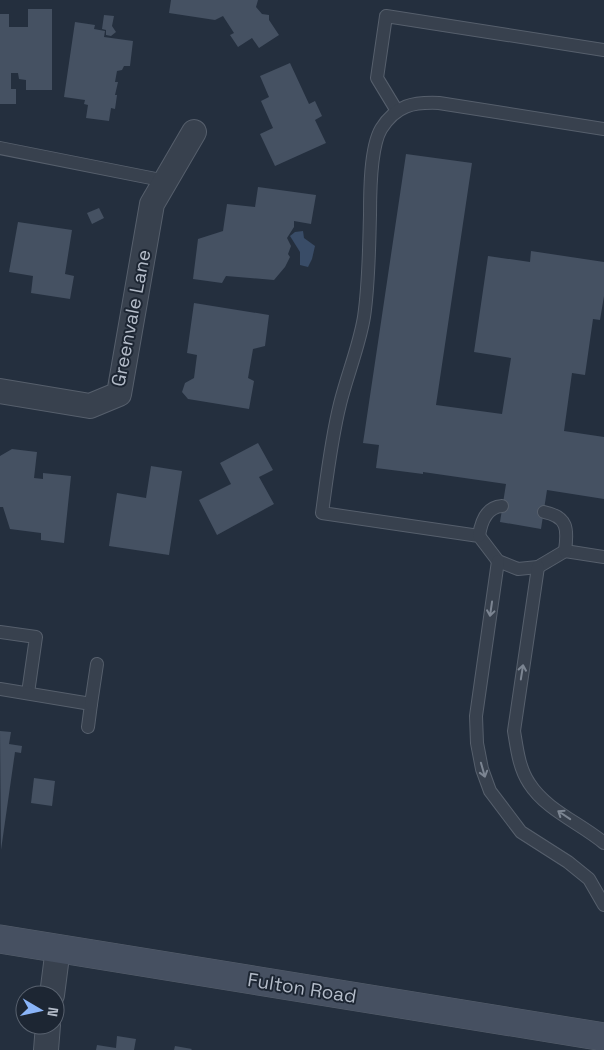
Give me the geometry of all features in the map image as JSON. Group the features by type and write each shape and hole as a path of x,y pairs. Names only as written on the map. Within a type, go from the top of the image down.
{"main road":[{"name":"Fulton Road","path":"0,939 604,1038"}],"street":[{"name":"Greenvale Lane","path":"0,391 90,406 119,394 152,204 194,132"},
{"path":"53,985 58,948"},
{"path":"46,1050 47,1035"}],"lane":[{"path":"397,111 376,78 386,16 604,50"},
{"path":"604,129 439,102 420,102 407,105 397,111 381,130 376,143 370,197 368,288 363,319 334,432 322,513 479,536 498,561 518,569 538,567 565,550 604,557"},
{"path":"0,148 166,181"},
{"path":"479,536 482,522 486,515 496,506 502,506"},
{"path":"544,512 558,517 566,526 565,550"},
{"path":"498,561 476,716 476,743 482,769 490,791 521,832 568,862 588,879 604,904"},
{"path":"538,567 514,731 518,758 529,783 548,804 604,843"},
{"path":"0,632 36,637 28,693"},
{"path":"88,727 97,664"},
{"path":"0,688 91,704"}],"water":[{"path":"303,231 304,238 315,246 308,267 300,265 300,252 290,236 295,232"}],"building":[{"path":"171,0 258,0 256,7 262,14 269,15 269,20 279,35 259,48 252,38 238,47 230,35 234,33 223,16 215,20 169,13"},
{"path":"28,9 52,9 52,90 26,90 26,80 19,79 18,73 11,73 11,89 16,89 16,104 0,104 0,14 9,14 9,27 28,27"},
{"path":"104,15 114,16 112,26 116,32 111,36 106,35 106,30 102,29"},
{"path":"75,22 95,25 94,29 105,31 104,37 133,41 130,66 124,66 122,70 117,71 115,82 118,82 115,95 117,95 115,109 111,108 109,121 86,118 88,105 84,104 85,100 64,97"},
{"path":"290,63 309,104 315,101 322,116 315,120 326,143 275,166 260,134 273,128 261,101 269,97 260,76"},
{"path":"406,154 472,163 436,405 502,414 511,358 474,352 488,256 530,262 531,251 604,262 604,296 600,320 593,319 585,375 572,373 564,431 604,437 604,499 547,490 541,529 500,522 506,484 423,472 423,474 376,468 379,445 363,443"},
{"path":"258,187 316,195 311,224 294,221 294,227 287,238 291,246 288,254 290,257 285,267 274,280 226,276 222,283 193,279 198,239 223,231 227,204 255,207"},
{"path":"99,208 104,218 92,224 87,213"},
{"path":"18,222 72,230 65,274 74,276 70,299 31,293 33,276 9,272"},
{"path":"194,303 269,315 265,346 253,349 248,378 254,381 249,409 188,399 182,392 185,383 194,378 197,355 187,353"},
{"path":"258,443 273,470 259,477 274,504 217,535 199,500 231,484 220,463"},
{"path":"12,449 37,452 34,478 43,479 43,473 71,476 64,543 41,540 41,533 10,529 3,507 0,507 0,456"},
{"path":"151,466 182,471 169,555 109,546 117,493 146,498"},
{"path":"0,731 11,732 9,744 22,746 21,753 15,752 1,850"},
{"path":"34,778 55,781 52,806 31,803"},
{"path":"117,1036 136,1039 134,1050 96,1050 97,1045 116,1048"},
{"path":"175,1046 192,1049 174,1050"}]}
